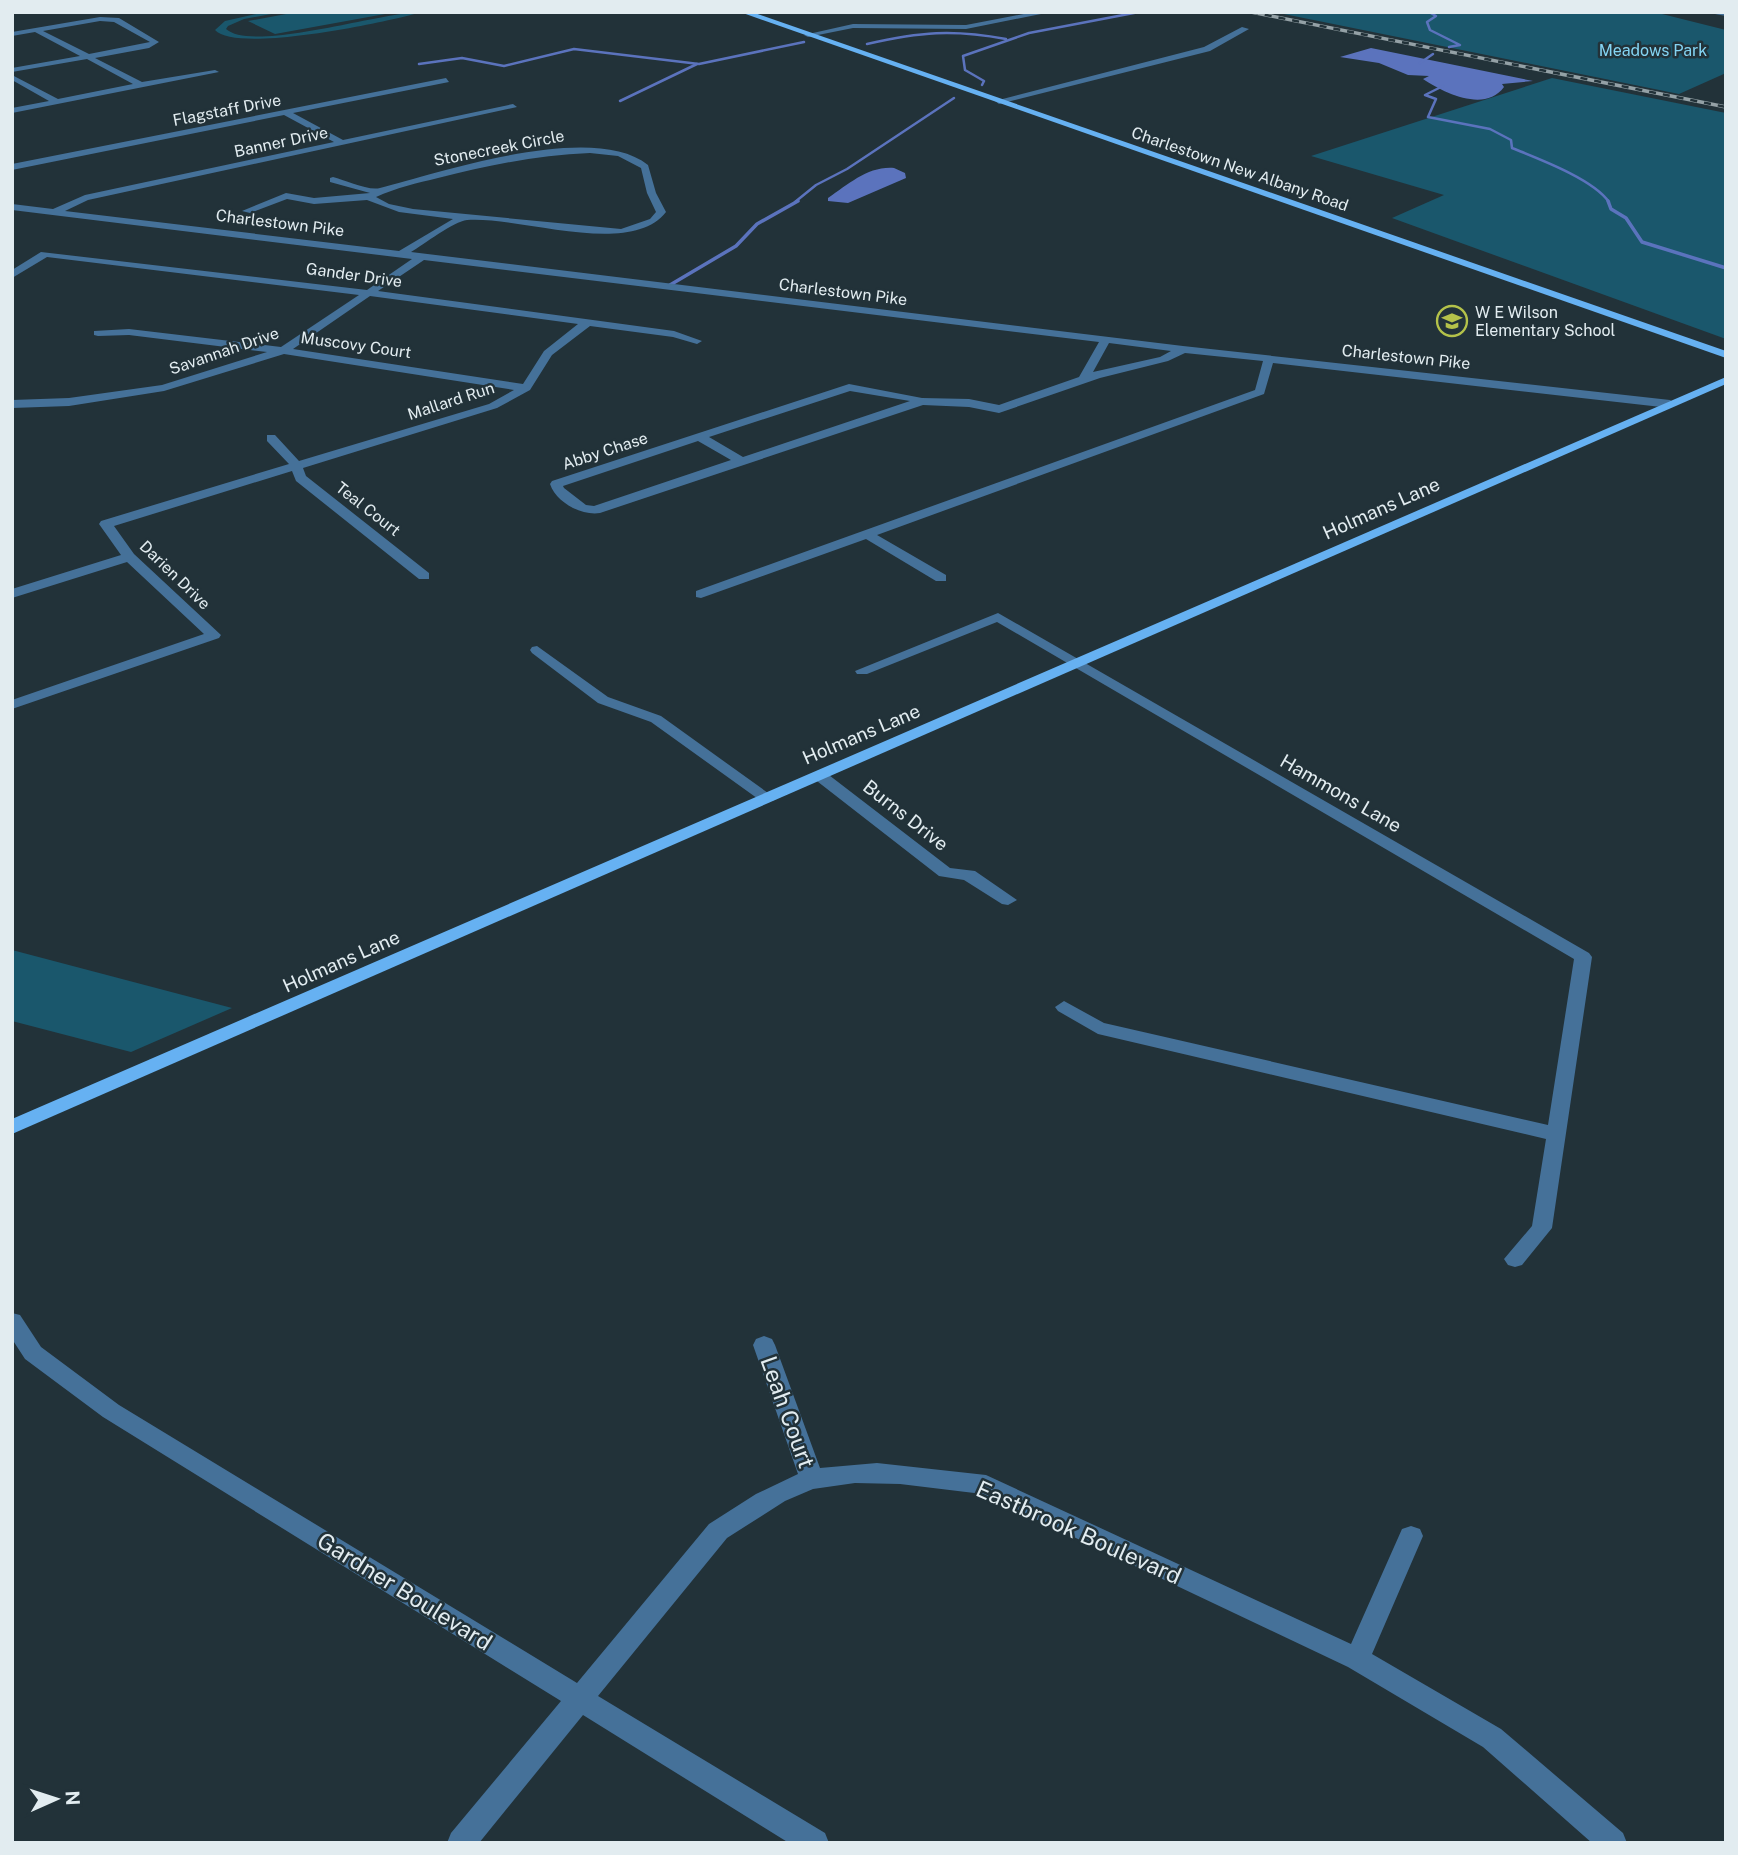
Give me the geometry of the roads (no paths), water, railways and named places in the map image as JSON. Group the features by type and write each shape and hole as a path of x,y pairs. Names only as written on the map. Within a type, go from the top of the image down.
{"main road":[{"name":"Charlestown New Albany Road","path":"744,12 1726,355"},
{"name":"Holmans Lane","path":"12,1127 1726,380"}],"street":[{"path":"808,34 860,26 966,27 1047,12"},
{"path":"1718,12 1726,14"},
{"path":"12,34 114,20 155,41 149,46 12,70"},
{"path":"999,101 1207,49 1245,29"},
{"path":"36,30 144,86"},
{"path":"12,111 144,86 162,80 215,72"},
{"path":"12,77 57,102"},
{"name":"Flagstaff Drive","path":"12,167 446,80"},
{"name":"Banner Drive","path":"56,211 85,198 111,192 513,107"},
{"path":"286,113 342,143"},
{"name":"Stonecreek Circle","path":"603,150 619,152 644,166 661,212 653,221 622,232 463,218 399,209 373,202 373,194 548,152 603,150"},
{"path":"333,180 373,194"},
{"path":"247,211 286,195 314,201 373,194"},
{"name":"Charlestown Pike","path":"12,207 1106,340 1670,404"},
{"path":"401,254 463,218"},
{"name":"Gander Drive","path":"12,275 45,254 589,322 674,334 697,341"},
{"name":"Savannah Drive","path":"12,404 69,402 164,388 283,351 420,258"},
{"name":"Mallard Run","path":"296,466 492,406 526,388 548,353 589,322"},
{"name":"Muscovy Court","path":"97,333 129,332 283,351 526,388"},
{"path":"1083,380 1106,340"},
{"name":"Abby Chase","path":"922,401 595,510 583,509 558,490 556,484 849,387 879,390 922,401 969,403 999,409 1083,380 1164,359 1182,349"},
{"path":"701,594 1260,391 1269,358"},
{"path":"700,437 741,461"},
{"name":"Teal Court","path":"271,438 296,466 300,478 424,576"},
{"name":"Darien Drive","path":"12,705 214,635 129,557 106,524 296,466"},
{"path":"867,534 940,578"},
{"path":"12,594 129,557"},
{"name":"Hammons Lane","path":"862,671 998,617 1583,957 1555,1134"},
{"path":"537,650 603,700 656,719 767,798"},
{"name":"Burns Drive","path":"819,775 945,872 970,875 1008,900"},
{"path":"1064,1007 1098,1028 1555,1134 1542,1228 1515,1259"},
{"name":"Gardner Boulevard","path":"12,1321 33,1353 111,1410 815,1843"},
{"name":"Leah Court","path":"764,1345 812,1479"},
{"name":"Eastbrook Boulevard","path":"461,1843 718,1531 750,1509 812,1479 921,1474 986,1485 1357,1659 1492,1738 1613,1843"},
{"path":"1357,1659 1411,1536"}],"water":[{"path":"1371,48 1533,81 1502,84 1504,87 1496,95 1476,100 1453,95 1423,79 1429,76 1408,75 1379,63 1340,57"},
{"path":"894,168 905,173 906,178 848,203 828,201 828,198 867,173"}],"waterway":[{"path":"982,85 984,81 965,70 963,56 1029,33 1139,12"},
{"path":"1429,12 1436,16 1427,22 1430,30 1460,45 1449,47"},
{"path":"867,44 936,33 1006,39"},
{"path":"419,64 462,58 504,66 574,49 699,64 804,42"},
{"path":"1420,63 1433,54"},
{"path":"620,101 697,64"},
{"path":"1443,86 1425,95 1436,99 1428,117 1490,129 1511,140 1512,148 1591,185 1608,201"},
{"path":"795,202 816,185 847,169 954,98"},
{"path":"670,285 736,246 757,224 798,201"},
{"path":"1608,201 1611,209 1626,218 1642,242 1726,268"}],"railway":[{"path":"1251,12 1726,107"}],"place":[{"name":"W E Wilson Elementary School","path":"1452,321"}],"park label":[{"name":"Meadows Park","path":"1653,50"}]}
